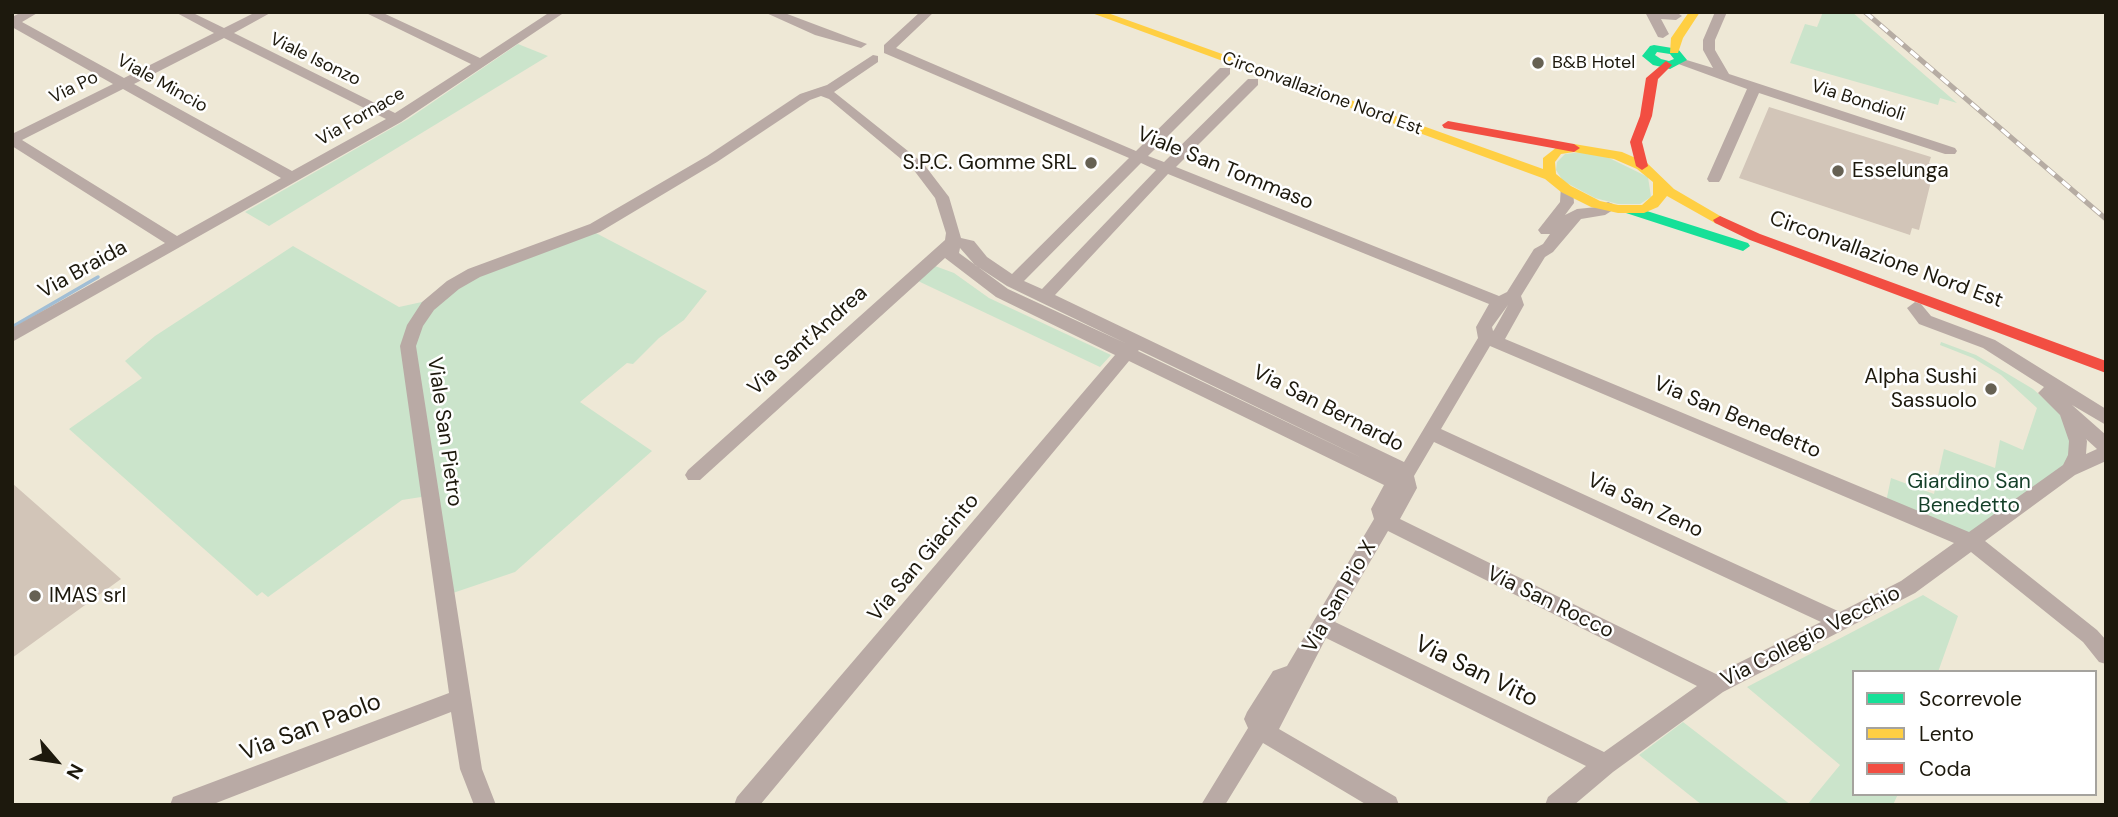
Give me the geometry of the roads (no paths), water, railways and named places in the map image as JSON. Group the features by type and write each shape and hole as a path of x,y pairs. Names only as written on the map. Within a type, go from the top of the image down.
{"main road":[{"name":"Circonvallazione Nord Est","path":"1094,12 1550,176 1566,189 1608,207 1631,209 1695,229 1915,308 2106,381"},
{"name":"Circonvallazione Nord Est","path":"1123,12 1413,116 1459,128 1603,152 1642,166 1670,192 1755,237 2106,367"},
{"path":"1603,152 1611,148 1627,131 1639,75 1665,53 1695,12"},
{"path":"1642,166 1636,142 1646,117 1654,74 1665,53 1678,14"},
{"path":"1550,176 1548,161 1551,156 1574,148"},
{"path":"1631,209 1644,209 1653,204 1660,196 1659,181"}],"street":[{"path":"12,22 33,12"},
{"name":"Viale Isonzo","path":"181,12 396,119"},
{"name":"Via Po","path":"12,140 266,12"},
{"path":"370,12 481,64"},
{"name":"Via Fornace","path":"176,243 396,119 558,12"},
{"name":"Viale San Tommaso","path":"770,12 858,50 882,51 1138,157 1506,299"},
{"name":"Viale San Pietro","path":"485,805 471,769 408,346 415,325 428,306 453,285 474,273 595,228 820,90 832,88 928,12"},
{"path":"1651,12 1665,53"},
{"path":"1659,12 1665,16 1678,14"},
{"path":"1721,12 1709,40 1709,50 1723,75"},
{"name":"Viale Mincio","path":"12,22 293,178"},
{"path":"858,50 882,51"},
{"name":"Viale San Pietro","path":"820,90 821,85 858,50"},
{"name":"Via Bondioli","path":"1665,53 1754,89 1950,151"},
{"path":"1013,282 1225,71"},
{"path":"1044,297 1166,168 1253,82"},
{"path":"1714,179 1754,89"},
{"name":"Via San Bernardo","path":"820,90 834,96 918,166 942,197 954,233 951,255 1002,293 1132,346"},
{"path":"12,140 176,243"},
{"name":"Via San Pio X","path":"1539,253 1539,241 1567,203 1566,189"},
{"name":"Via San Pio X","path":"1212,805 1259,729 1270,724 1294,684 1294,674 1324,627 1384,520 1380,509 1395,483 1405,476 1486,338 1500,335 1516,305 1506,299 1539,253 1548,248 1560,230 1577,214 1600,212 1608,207"},
{"name":"Via San Bernardo","path":"954,241 969,245 981,261 1013,282 1389,480 1405,476"},
{"name":"Via Sant'Andrea","path":"694,475 954,241"},
{"name":"Via Braida","path":"12,336 176,243"},
{"name":"Circonvallazione Nord Est","path":"1915,308 1926,320 1989,344 2106,418"},
{"name":"Via San Benedetto","path":"1486,338 1971,541 2080,627 2106,655"},
{"name":"Via San Giacinto","path":"745,805 1132,346"},
{"path":"2016,361 2028,379 2060,403 2106,446"},
{"path":"2060,403 2076,428 2078,441 2077,455 2069,470"},
{"name":"Via San Zeno","path":"1430,432 1840,621"},
{"name":"Via Collegio Vecchio","path":"1556,805 1605,764 1716,685 1908,587 2069,470 2106,453"},
{"name":"Via San Rocco","path":"1384,520 1716,685"},
{"name":"Via San Vito","path":"1324,627 1605,764"},
{"name":"Via San Paolo","path":"181,805 460,699"},
{"path":"1259,729 1388,805"}],"waterway":[{"path":"12,327 98,277"}],"railway":[{"path":"1865,12 2106,219"}],"place":[{"name":"B&B Hotel","path":"1538,63"},
{"name":"S.P.C. Gomme SRL","path":"1091,163"},
{"name":"Esselunga","path":"1838,171"},
{"name":"Alpha Sushi Sassuolo","path":"1991,389"},
{"name":"IMAS srl","path":"35,596"}],"park label":[{"name":"Giardino San Benedetto","path":"1969,494"}]}
